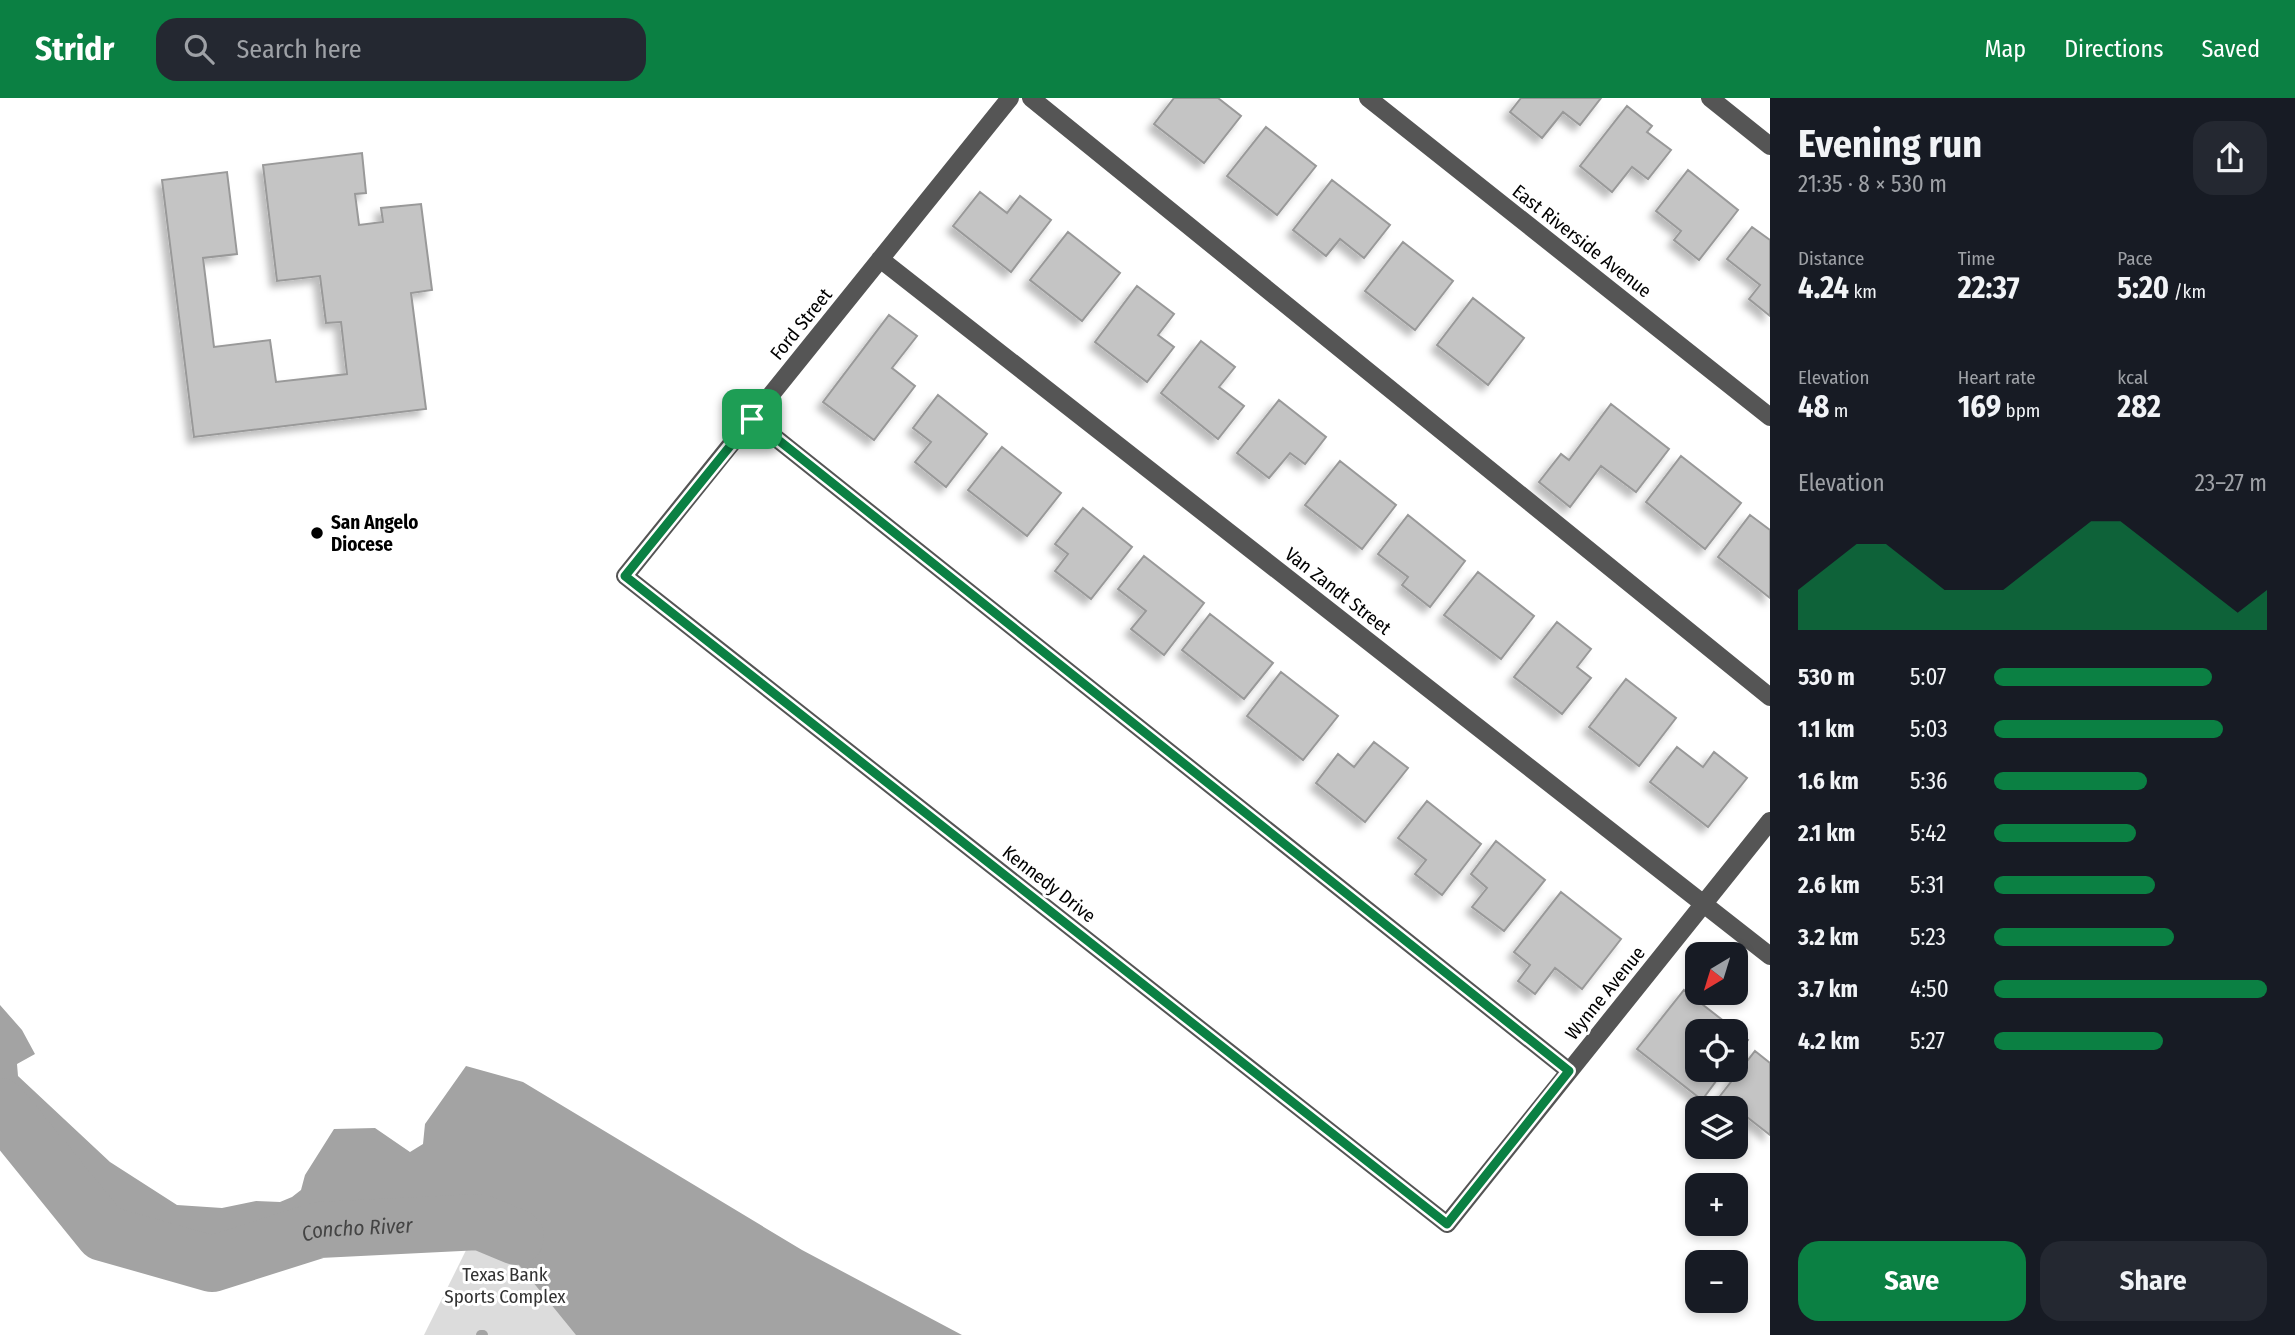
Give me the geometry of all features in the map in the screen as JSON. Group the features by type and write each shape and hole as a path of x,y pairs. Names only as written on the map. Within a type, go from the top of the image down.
{"street":[{"name":"Ford Street","path":"625,576 1010,98"},
{"path":"1031,98 1770,697"},
{"name":"East Riverside Avenue","path":"1368,98 1770,417"},
{"path":"1710,98 1770,146"},
{"name":"Van Zandt Street","path":"880,259 1770,956"},
{"path":"752,419 1569,1071"},
{"name":"Kennedy Drive","path":"625,576 1447,1224"},
{"name":"Wynne Avenue","path":"1447,1224 1770,821"}],"green space":[{"name":"Texas Bank Sports Complex","path":"480,1222 762,1335 424,1335"}],"water":[{"path":"0,1005 22,1030 35,1054 17,1064 18,1076 110,1162 177,1205 222,1208 256,1201 280,1202 292,1197 301,1190 305,1175 334,1129 375,1128 410,1152 423,1144 425,1124 466,1066 523,1082 802,1250 962,1335 576,1335 497,1238 428,1220 287,1244 169,1252 126,1233 68,1192 0,1127"}],"building":[{"path":"1174,98 1218,98 1241,116 1204,163 1154,124"},
{"path":"1521,98 1601,98 1580,125 1563,112 1542,138 1510,112"},
{"path":"1627,106 1652,126 1647,132 1671,150 1648,179 1632,167 1612,192 1580,166"},
{"path":"1266,127 1316,166 1277,215 1227,176"},
{"path":"362,153 366,193 355,194 359,225 383,222 381,208 421,204 432,290 411,293 426,409 194,437 162,180 227,172 237,254 203,258 214,347 270,340 276,382 347,374 341,322 326,323 320,276 277,281 263,165"},
{"path":"1688,170 1738,210 1699,260 1674,240 1681,231 1656,211"},
{"path":"1332,180 1390,225 1364,258 1340,239 1326,256 1293,230"},
{"path":"980,192 1007,213 1020,196 1051,220 1011,272 953,226"},
{"path":"1752,227 1770,240 1770,316 1749,299 1760,285 1727,259"},
{"path":"1068,232 1120,273 1082,321 1030,280"},
{"path":"1403,242 1453,281 1415,330 1365,291"},
{"path":"1137,286 1174,314 1158,335 1174,347 1147,382 1095,342"},
{"path":"1473,298 1524,338 1488,385 1437,345"},
{"path":"889,315 917,336 892,368 915,386 874,440 823,402"},
{"path":"1201,341 1235,367 1219,387 1244,406 1218,439 1161,393"},
{"path":"938,395 987,434 946,487 915,462 931,442 913,428"},
{"path":"1279,400 1326,437 1305,464 1290,453 1269,478 1237,453"},
{"path":"1611,404 1669,449 1636,492 1601,466 1570,507 1539,482 1561,454 1569,460"},
{"path":"1002,447 1061,493 1027,536 968,490"},
{"path":"1681,456 1741,503 1705,549 1646,502"},
{"path":"1340,461 1396,505 1362,549 1305,505"},
{"path":"1083,508 1132,547 1091,599 1055,571 1068,554 1055,544"},
{"path":"1408,515 1465,561 1430,607 1402,585 1408,577 1378,554"},
{"path":"1750,515 1770,530 1770,598 1718,557"},
{"path":"1144,556 1204,603 1164,655 1131,629 1146,611 1118,589"},
{"path":"1478,572 1534,616 1501,659 1444,615"},
{"path":"1210,614 1273,663 1244,699 1182,650"},
{"path":"1557,622 1591,649 1577,667 1591,678 1562,714 1514,677"},
{"path":"1281,672 1338,716 1303,760 1247,716"},
{"path":"1626,679 1676,718 1639,766 1589,727"},
{"path":"1374,742 1408,768 1365,822 1316,783 1338,754 1354,767"},
{"path":"1677,747 1703,767 1714,752 1747,778 1708,827 1650,782"},
{"path":"1427,801 1481,844 1442,895 1415,874 1426,860 1398,838"},
{"path":"1496,841 1545,880 1504,931 1472,907 1487,888 1471,874"},
{"path":"1561,892 1621,939 1582,989 1555,968 1535,994 1518,981 1530,965 1514,952"},
{"path":"1684,990 1685,1005 1703,1005 1721,1019 1685,1019 1685,1082 1715,1082 1705,1096 1697,1096 1637,1049"},
{"path":"1755,1051 1770,1063 1770,1135 1748,1118 1748,1096 1720,1096 1731,1082 1748,1082 1748,1060"}],"waterway":[{"name":"Concho River","path":"0,1106 103,1233 212,1264 319,1230 480,1222 516,1237"}],"place":[{"name":"San Angelo Diocese","path":"317,533"}],"route":[{"path":"752,419 1569,1071 1447,1224 625,576 752,419"}]}
